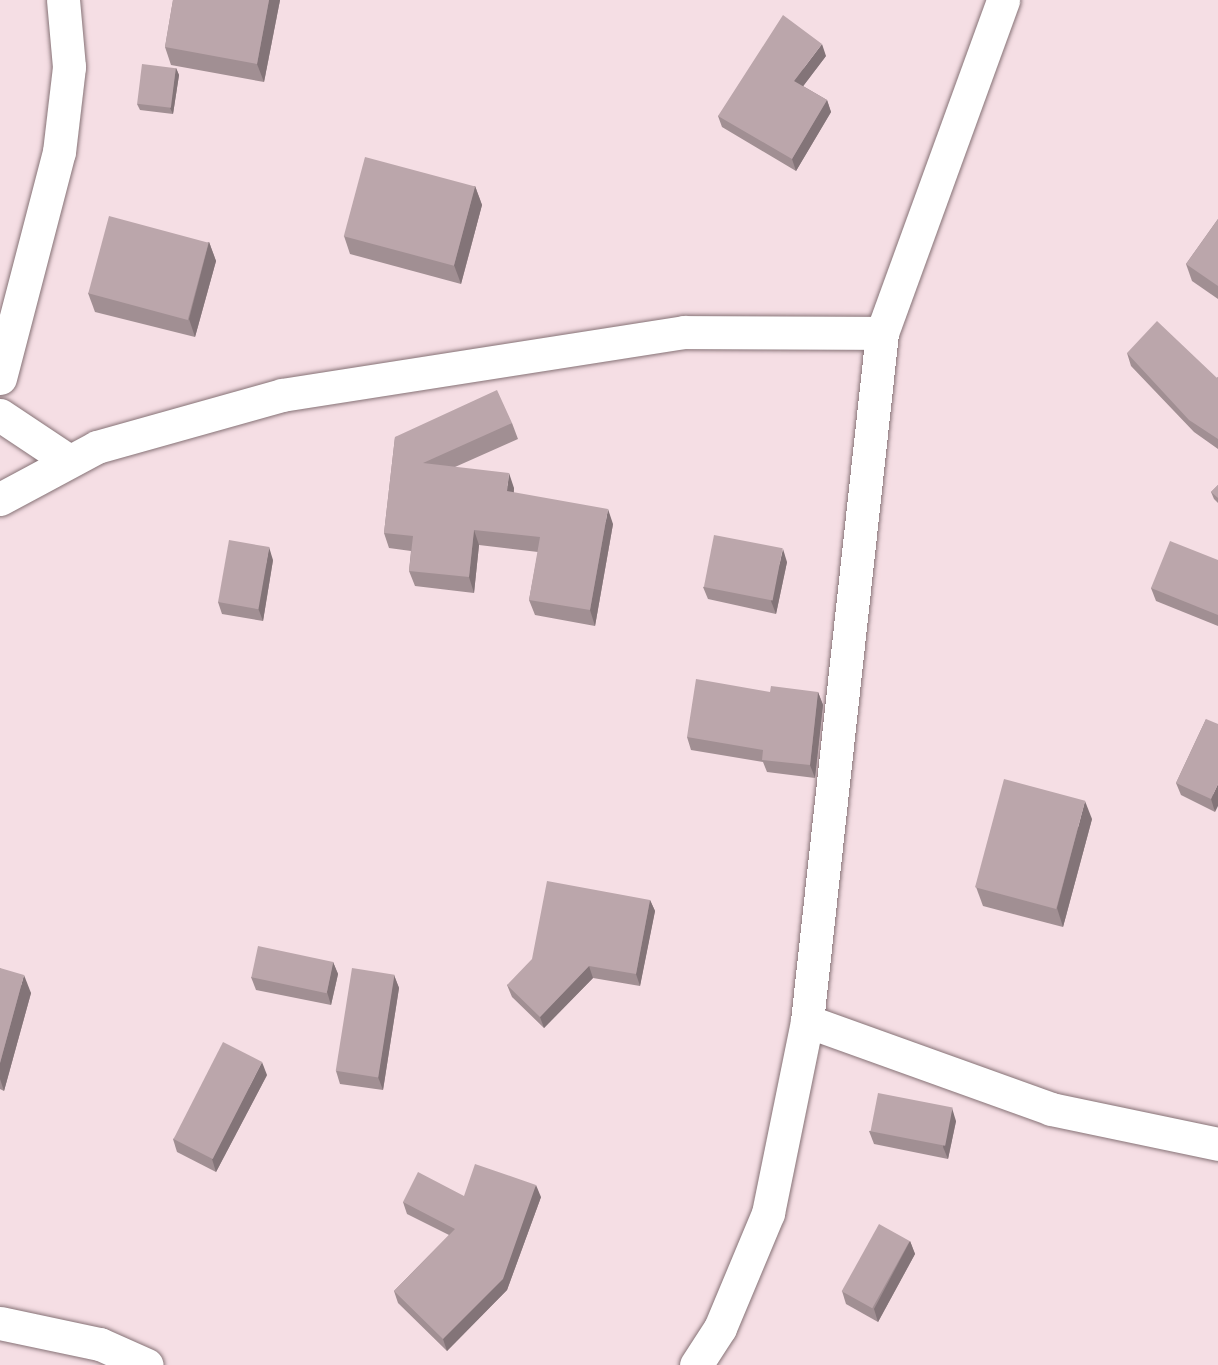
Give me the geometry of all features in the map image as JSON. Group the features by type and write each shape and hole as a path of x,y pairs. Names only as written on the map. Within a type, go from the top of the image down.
{"street":[{"path":"0,378 59,152 69,67 63,0"},
{"path":"696,1365 720,1329 768,1213 807,1021 882,333 1003,0"},
{"path":"0,499 69,461 193,417 282,395 684,332 882,333"},
{"path":"0,415 69,461"},
{"path":"807,1021 1051,1109 1218,1144"},
{"path":"0,1323 100,1344 147,1365"}],"building":[{"path":"173,0 269,0 257,64 165,47"},
{"path":"783,15 822,44 794,81 827,100 792,159 718,116"},
{"path":"142,64 176,68 171,108 137,104"},
{"path":"365,157 475,187 454,266 344,236"},
{"path":"109,216 208,243 188,320 88,293"},
{"path":"1218,219 1218,286 1186,264"},
{"path":"1157,321 1218,377 1218,439 1189,420 1127,353"},
{"path":"497,390 512,423 423,463 509,473 507,491 608,509 590,610 529,600 540,537 474,530 469,577 409,571 413,536 384,533 395,437"},
{"path":"1218,485 1218,498 1211,492"},
{"path":"714,535 783,548 773,600 704,587"},
{"path":"229,540 269,547 258,609 218,602"},
{"path":"1170,541 1218,560 1218,615 1151,588"},
{"path":"696,679 770,692 771,686 818,692 810,765 762,760 763,750 687,737"},
{"path":"1206,719 1218,724 1218,784 1211,799 1176,783"},
{"path":"1004,779 1085,801 1056,909 975,887"},
{"path":"547,881 650,900 636,974 589,966 540,1017 507,985 532,959"},
{"path":"258,946 333,962 327,993 251,977"},
{"path":"0,968 24,975 0,1063"},
{"path":"352,968 394,975 378,1077 336,1071"},
{"path":"223,1042 262,1062 213,1159 174,1139"},
{"path":"878,1093 953,1108 945,1146 871,1131"},
{"path":"475,1164 536,1185 503,1279 443,1339 394,1291 455,1229 403,1202 418,1172 464,1196"},
{"path":"879,1224 910,1241 872,1308 842,1291"}]}
